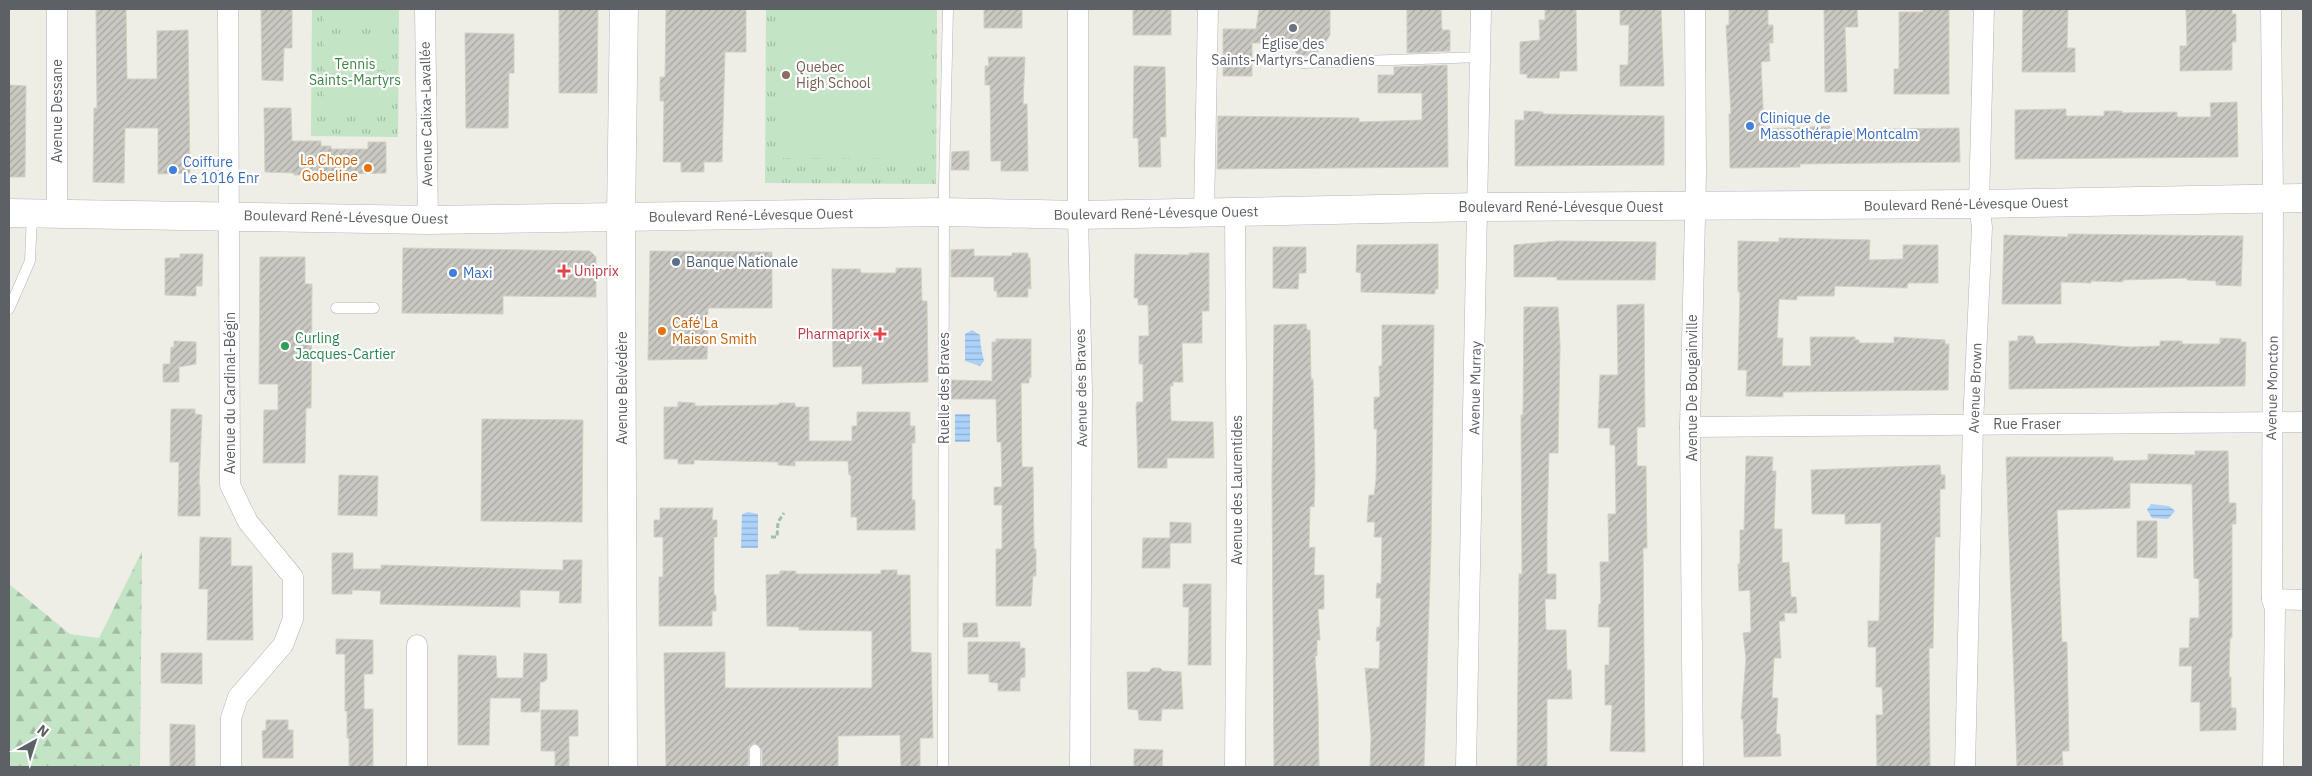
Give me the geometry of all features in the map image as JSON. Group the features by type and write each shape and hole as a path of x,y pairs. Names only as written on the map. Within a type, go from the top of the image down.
{"main road":[{"name":"Avenue Belvédère","path":"622,767 621,217 624,9"},
{"name":"Boulevard René-Lévesque Ouest","path":"33,213 428,220 944,212 1078,215 1479,207 1980,204 2303,198"}],"street":[{"name":"Avenue Dessane","path":"33,213 57,9"},
{"name":"Avenue du Cardinal-Bégin","path":"228,9 230,486 248,522 293,577 293,619 283,646 238,697 232,718 231,767"},
{"name":"Avenue Calixa-Lavallée","path":"425,9 428,220"},
{"name":"Avenue des Braves","path":"1078,9 1078,215 1082,391 1080,767"},
{"path":"1204,213 1208,9"},
{"name":"Avenue Murray","path":"1466,767 1482,9"},
{"name":"Avenue De Bougainville","path":"1693,767 1690,427 1693,207 1696,175 1695,9"},
{"name":"Avenue Brown","path":"1966,767 1974,424 1982,227 1980,204 1984,9"},
{"name":"Avenue Moncton","path":"2271,9 2273,198 2272,599 2275,608 2273,767"},
{"name":"Avenue des Laurentides","path":"1235,213 1237,529 1235,767"},
{"name":"Rue Fraser","path":"1690,427 2303,422"},
{"path":"2272,599 2303,600"},
{"path":"417,645 417,767"}],"lane":[{"name":"Ruelle des Braves","path":"943,767 944,212 948,9"},
{"path":"1302,63 1481,57"},
{"path":"9,309 30,261 33,213"},
{"path":"336,308 374,308"},
{"path":"755,750 755,767"}],"path":[{"path":"771,537 777,537 778,522 784,513"}],"green space":[{"name":"Tennis Saints-Martyrs","path":"312,9 399,9 398,137 311,136"},
{"path":"324,9 388,9 388,27 324,27"},
{"path":"766,9 937,9 936,184 765,183"},
{"path":"781,9 929,9 928,159 780,158"},
{"path":"388,39 388,70 324,70 324,40"},
{"path":"324,82 387,82 387,112 324,112"},
{"path":"142,551 140,767 9,767 9,584 70,634 99,638"}],"water":[{"path":"972,330 980,335 984,361 980,366 965,361 965,334"},
{"path":"955,414 970,414 970,442 955,442"},
{"path":"2151,504 2169,506 2175,511 2168,519 2152,518 2147,510"},
{"path":"748,512 758,514 758,548 741,548 742,514"}],"building":[{"path":"96,9 126,9 127,79 157,79 157,31 188,30 190,173 158,174 158,128 125,128 124,183 93,182 94,108 97,108"},
{"path":"261,9 292,9 292,48 284,48 283,81 262,80"},
{"path":"559,9 598,9 597,93 559,93"},
{"path":"666,9 746,9 746,52 725,52 722,162 704,162 704,172 681,172 681,162 663,162 664,101 660,101 660,77 665,77"},
{"path":"984,9 1022,9 1022,28 984,28"},
{"path":"1133,9 1171,9 1171,35 1133,35"},
{"name":"Église des Saints-Martyrs-Canadiens","path":"1259,9 1330,9 1330,35 1320,50 1315,54 1304,56 1297,54 1289,43 1252,43 1252,76 1223,76 1223,29 1256,29"},
{"path":"1407,9 1441,9 1442,30 1450,30 1450,51 1407,53"},
{"path":"1545,9 1576,9 1577,71 1560,71 1559,78 1527,78 1527,74 1520,74 1520,42 1540,40 1539,20 1545,20"},
{"path":"1620,9 1661,9 1664,86 1620,86 1620,65 1628,65 1629,25 1620,25"},
{"path":"1729,9 1768,9 1768,25 1773,25 1773,43 1769,43 1770,61 1761,62 1764,129 1830,126 1830,130 1959,128 1960,162 1800,164 1800,167 1730,168 1729,114 1731,114 1726,25 1729,25"},
{"path":"1824,9 1857,9 1858,27 1845,27 1847,92 1825,92"},
{"path":"1923,9 1949,9 1949,94 1894,94 1894,69 1899,69 1899,12 1923,12"},
{"path":"2023,9 2068,9 2067,48 2075,48 2075,72 2022,72"},
{"path":"2186,9 2232,9 2232,14 2236,14 2236,42 2232,42 2232,70 2180,71 2180,46 2187,46"},
{"path":"465,33 514,34 514,73 509,73 508,128 466,128"},
{"path":"988,57 1025,57 1023,104 1027,104 1028,171 1001,171 1001,161 991,161 990,85 985,85 985,66 989,66"},
{"path":"1447,65 1448,167 1217,169 1218,116 1359,118 1359,122 1422,120 1422,93 1378,93 1378,75 1394,75 1394,67"},
{"path":"1134,66 1165,67 1166,137 1160,137 1161,167 1139,167 1138,138 1133,138"},
{"path":"9,85 26,86 25,177 9,177"},
{"path":"2237,102 2238,157 2015,159 2015,110 2066,109 2066,116 2104,116 2104,111 2122,111 2122,113 2177,112 2177,117 2211,117 2210,103"},
{"path":"264,108 291,108 292,141 321,141 321,146 331,146 331,149 368,149 368,142 386,142 386,173 294,175 294,173 265,172"},
{"path":"1524,111 1543,112 1543,114 1664,116 1664,165 1515,166 1515,120 1524,120"},
{"path":"969,151 969,170 951,170 952,152"},
{"path":"2068,234 2243,236 2241,286 2216,285 2216,281 2187,280 2187,278 2123,280 2123,282 2061,282 2061,304 2002,304 2004,235 2068,237"},
{"path":"1779,238 1870,240 1869,260 1903,259 1903,245 1938,245 1938,283 1908,283 1907,288 1835,286 1834,296 1797,296 1797,300 1779,299 1777,338 1783,338 1782,366 1811,366 1810,337 1855,337 1855,340 1859,340 1859,343 1894,343 1894,337 1945,340 1945,344 1949,344 1948,390 1783,392 1783,397 1746,396 1747,370 1738,370 1740,292 1738,292 1738,241 1779,242"},
{"path":"1557,241 1656,242 1655,280 1557,280 1557,277 1514,277 1514,245"},
{"path":"1438,244 1438,289 1435,289 1435,294 1361,292 1361,273 1356,272 1357,245"},
{"path":"1273,247 1306,247 1306,273 1299,273 1298,289 1273,288"},
{"path":"403,248 590,251 596,257 596,297 503,296 503,314 402,313"},
{"path":"974,249 974,256 1012,256 1012,253 1028,253 1028,258 1030,258 1031,289 1028,288 1028,297 997,297 997,291 994,291 994,277 951,277 951,250"},
{"path":"650,251 772,252 772,308 708,308 707,359 648,360"},
{"path":"1189,253 1209,253 1209,311 1202,311 1202,343 1182,343 1183,382 1173,382 1173,386 1170,386 1171,421 1213,422 1214,458 1167,458 1167,468 1138,468 1136,407 1137,402 1143,402 1143,364 1139,364 1139,336 1149,336 1148,305 1138,305 1138,298 1134,298 1135,254 1189,255"},
{"path":"180,254 203,254 202,286 196,286 196,296 165,295 165,258 180,258"},
{"name":"Curling Jacques-Cartier","path":"260,257 305,257 305,284 312,284 311,408 306,408 305,463 263,463 264,410 278,410 278,384 259,384"},
{"name":"Pharmaprix","path":"896,268 921,268 922,301 927,301 928,382 862,384 862,366 833,367 832,269 860,269 861,273 896,273"},
{"path":"1644,304 1645,427 1637,427 1637,466 1646,466 1647,548 1643,548 1645,752 1610,751 1612,705 1605,705 1605,665 1609,665 1610,627 1598,627 1599,604 1601,604 1600,562 1609,562 1608,514 1616,514 1615,445 1610,445 1610,428 1598,428 1600,375 1618,375 1617,305"},
{"path":"1524,307 1558,307 1560,345 1558,453 1549,453 1547,526 1547,574 1556,574 1556,599 1545,599 1546,630 1566,630 1567,670 1571,670 1572,699 1547,699 1547,767 1517,767 1519,574 1522,574 1521,415 1523,415"},
{"path":"1306,324 1307,330 1310,330 1311,379 1313,379 1315,478 1314,507 1310,506 1309,548 1315,547 1314,575 1324,575 1324,609 1318,609 1320,640 1317,640 1317,656 1315,656 1319,767 1274,767 1272,478 1274,325"},
{"path":"1382,325 1434,325 1431,545 1424,767 1370,767 1371,736 1365,668 1379,669 1380,641 1376,641 1377,627 1380,627 1381,598 1376,598 1377,583 1381,584 1382,537 1374,537 1375,522 1367,522 1369,495 1374,495 1376,480 1377,429 1374,429 1374,397 1380,397 1379,366 1382,366"},
{"path":"2018,336 2033,336 2036,344 2074,343 2131,347 2160,346 2160,341 2182,341 2182,344 2220,344 2220,338 2241,339 2241,342 2246,342 2245,386 2009,389 2009,341 2018,341"},
{"path":"996,339 1031,339 1031,378 1029,377 1029,383 1021,383 1022,467 1033,467 1036,576 1033,576 1031,606 996,606 996,549 1002,549 1002,505 994,505 994,487 1002,487 1001,442 997,442 996,399 951,399 951,380 992,381 992,342 996,342"},
{"path":"174,341 196,342 196,364 179,367 179,382 163,382 163,364 170,364 171,347 174,347"},
{"path":"678,402 695,403 695,406 779,405 779,403 795,403 795,407 809,407 809,441 852,441 852,426 857,426 857,412 910,412 910,426 915,426 915,443 912,443 912,500 915,500 915,530 857,530 857,517 851,517 851,475 849,475 848,461 795,461 795,466 778,465 778,462 694,460 694,464 678,464 678,459 664,459 664,407 678,407"},
{"path":"171,409 195,409 195,414 202,415 199,485 200,516 178,516 179,462 170,462"},
{"path":"482,419 583,420 582,522 481,521"},
{"path":"2195,451 2228,451 2229,503 2236,503 2236,524 2232,524 2232,638 2230,638 2229,677 2231,677 2231,708 2236,708 2236,730 2200,731 2200,702 2191,702 2192,666 2179,666 2180,648 2189,648 2190,618 2199,618 2199,579 2194,578 2192,484 2130,483 2130,508 2057,510 2062,642 2067,642 2069,751 2062,751 2063,765 2017,766 2006,457 2113,457 2113,461 2148,460 2148,454 2195,455"},
{"path":"1746,456 1773,457 1772,471 1776,471 1774,529 1782,529 1782,563 1789,562 1791,597 1796,597 1797,613 1784,613 1785,621 1779,621 1781,658 1774,658 1772,698 1778,698 1776,734 1780,734 1781,756 1744,757 1743,719 1741,719 1746,659 1743,633 1751,632 1750,590 1739,591 1738,564 1740,564 1740,530 1744,530"},
{"path":"1940,465 1941,475 1945,475 1945,489 1940,489 1940,537 1935,537 1933,648 1929,648 1930,767 1877,767 1876,715 1883,715 1882,687 1876,687 1876,647 1868,647 1868,621 1879,621 1881,523 1845,524 1845,514 1812,514 1811,470"},
{"path":"339,475 378,476 377,516 338,515"},
{"path":"660,508 713,508 712,520 717,520 717,537 714,537 714,595 716,595 716,611 712,611 712,626 659,626 659,577 663,577 663,537 654,537 654,520 660,520"},
{"path":"2137,521 2157,521 2157,558 2137,557"},
{"path":"1170,522 1191,523 1191,543 1170,543 1170,568 1142,568 1143,538 1170,538"},
{"path":"200,537 231,538 231,566 252,566 253,640 207,640 208,589 199,589"},
{"path":"332,553 353,553 353,569 381,569 381,565 563,570 563,560 582,560 581,603 559,603 560,591 520,590 520,607 380,604 381,591 352,590 352,594 332,594"},
{"path":"881,570 897,570 897,575 910,575 911,652 931,653 933,738 920,738 920,767 901,767 900,735 838,736 838,767 762,767 762,750 755,743 749,747 748,767 666,767 664,653 725,652 725,688 872,688 872,631 799,630 799,627 767,626 766,575 780,574 780,571 796,571 796,574 881,574"},
{"path":"1183,584 1211,584 1211,665 1188,665 1189,607 1183,607"},
{"path":"963,623 977,623 978,637 963,637"},
{"path":"336,639 373,640 373,674 364,674 364,709 373,709 373,767 349,767 349,738 347,738 347,711 345,711 345,654 336,654"},
{"path":"968,642 1020,642 1020,648 1025,648 1025,677 1020,678 1020,691 998,691 998,683 989,682 989,674 968,674"},
{"path":"161,653 202,653 202,684 161,683"},
{"path":"524,653 547,654 547,679 544,682 540,682 539,712 521,712 521,698 490,698 489,745 458,745 458,655 496,656 497,678 523,678"},
{"path":"1152,668 1181,672 1183,709 1162,709 1161,721 1139,720 1138,710 1128,709 1127,672 1149,672"},
{"path":"541,710 578,710 578,736 569,736 569,767 555,767 555,751 541,751"},
{"path":"266,720 288,720 288,730 293,730 293,758 263,758 262,731 266,730"},
{"path":"170,724 195,725 195,767 170,767"},
{"path":"1134,749 1163,750 1162,767 1134,767"}],"place":[{"name":"Église des Saints-Martyrs-Canadiens","path":"1293,28"},
{"name":"Quebec High School","path":"786,75"},
{"name":"Clinique de Massothérapie Montcalm","path":"1750,126"},
{"name":"La Chope Gobeline","path":"368,168"},
{"name":"Coiffure Le 1016 Enr","path":"173,170"},
{"name":"Banque Nationale","path":"676,262"},
{"name":"Uniprix","path":"564,271"},
{"name":"Maxi","path":"453,273"},
{"name":"Café La Maison Smith","path":"662,331"},
{"name":"Pharmaprix","path":"880,334"},
{"name":"Curling Jacques-Cartier","path":"285,346"}]}
